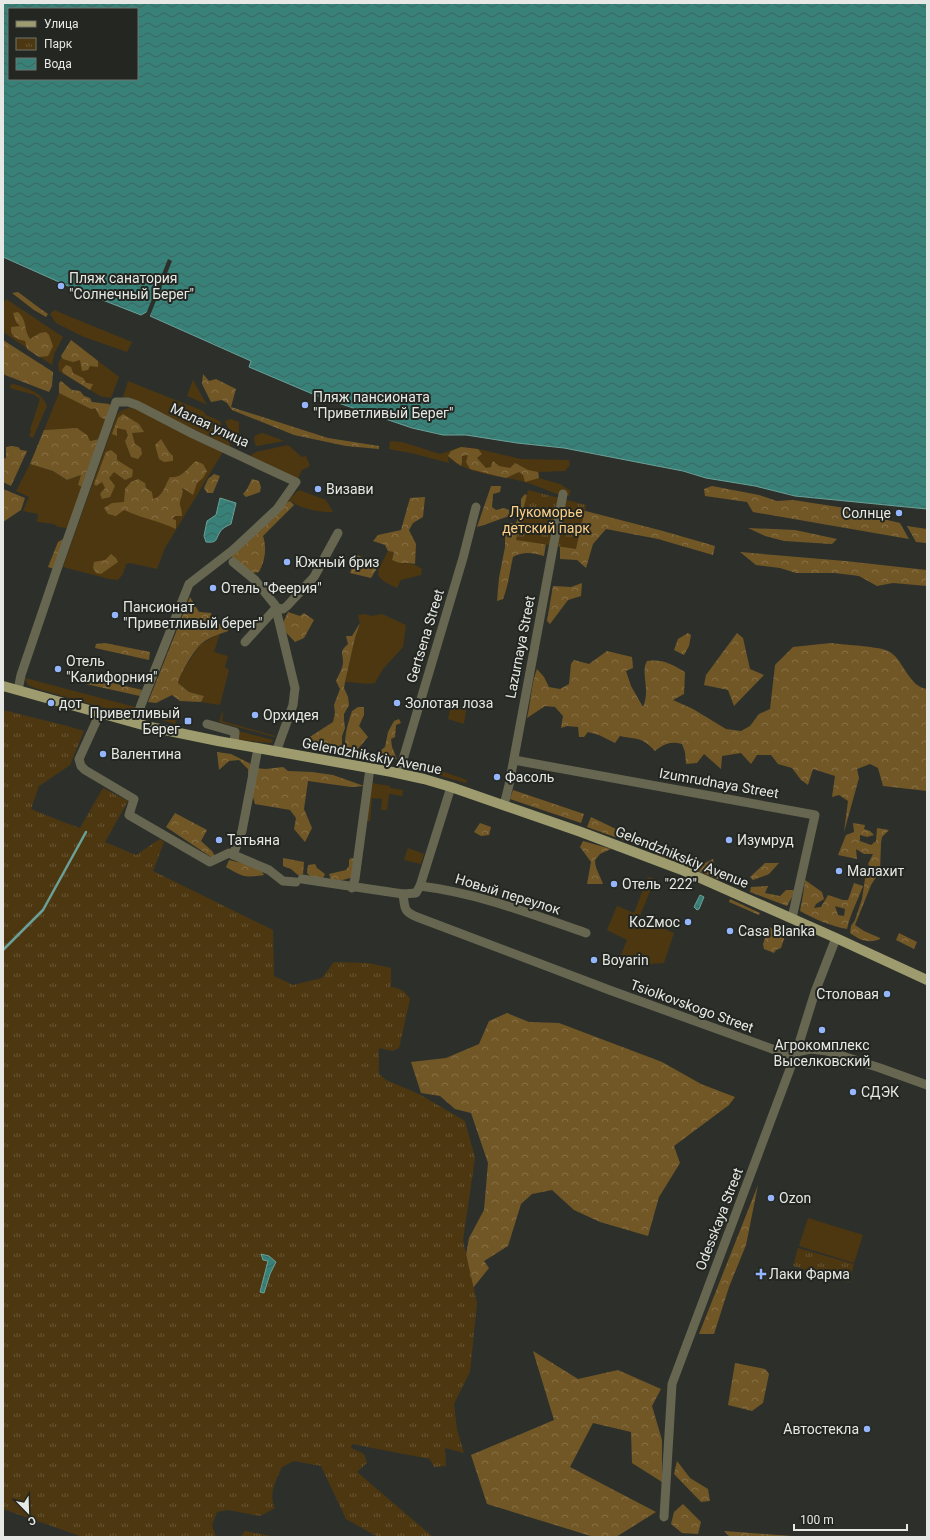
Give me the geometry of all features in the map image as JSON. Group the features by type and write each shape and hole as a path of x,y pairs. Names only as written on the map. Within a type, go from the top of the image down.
{"main road":[{"name":"Gelendzhikskiy Avenue","path":"3,686 150,727 276,752 399,773 424,779 504,805 682,870 792,918"},
{"path":"792,918 927,980"}],"street":[{"name":"Малая улица","path":"18,690 56,572 116,402 128,402 296,482 277,509 233,550 189,584 135,723"},
{"name":"Lazurnaya Street","path":"504,805 514,760 563,494"},
{"name":"Gertsena Street","path":"399,773 476,507"},
{"path":"245,642 276,608 283,608 287,606 314,577 338,532"},
{"path":"233,562 255,580 272,599 276,608 295,688 295,697 276,752"},
{"path":"100,713 79,759 84,770 134,799 129,815 170,837 210,862 228,853 269,870 283,881 299,880 403,894 416,893 420,886 451,787"},
{"path":"207,724 235,732 234,744"},
{"path":"233,855 242,831 258,748"},
{"name":"Izumrudnaya Street","path":"514,760 815,815 792,918"},
{"path":"352,888 355,879 370,768"},
{"name":"Новый переулок","path":"420,886 453,891 498,902 586,933"},
{"name":"Tsiolkovskogo Street","path":"403,894 405,910 407,913 756,1044 786,1054 811,1049 827,1051 927,1085"},
{"name":"Odesskaya Street","path":"664,1517 672,1384 796,1053 815,992 836,938"}],"green space":[{"path":"18,292 48,314 46,317 34,310 12,293"},
{"path":"6,299 63,337 54,354 52,365 3,332 3,303"},
{"path":"54,310 132,342 127,352 84,337 56,323 50,314"},
{"path":"18,312 23,319 30,339 40,333 46,332 49,335 53,346 48,356 39,357 27,349 25,341 13,335 11,327 20,326 16,322 13,313"},
{"path":"3,340 53,372 52,386 49,392 3,373"},
{"path":"71,340 119,377 111,398 100,396 59,371 58,364"},
{"path":"71,340 98,361 98,367 90,366 88,370 82,371 80,360 73,362 63,359 61,356"},
{"path":"66,365 71,367 73,373 83,378 86,383 93,384 90,390 63,373 62,370"},
{"path":"203,374 209,381 216,379 236,389 231,407 328,438 379,446 379,449 346,446 294,435 232,410 227,403 222,400 211,402 202,384"},
{"path":"193,380 207,404 187,396"},
{"path":"61,381 72,390 80,391 84,396 90,398 92,402 109,404 112,409 106,420 100,417 95,408 91,409 59,393 59,383"},
{"path":"128,381 203,411 206,415 220,421 231,447 123,397"},
{"path":"14,384 29,389 37,394 47,406 33,438 29,436 30,430 40,399 35,395 10,388 10,385"},
{"path":"59,393 88,407 95,408 100,417 106,420 100,439 90,441 60,429 44,430"},
{"path":"129,408 140,410 224,450 165,548 157,569 130,563 126,564 123,574 118,580 63,567 117,415 120,411"},
{"path":"123,414 139,424 144,432 132,433 135,444 141,448 142,454 138,459 131,457 125,441 128,436 126,430 117,428 117,436 112,434 118,418"},
{"path":"231,419 239,422 239,434 236,437 232,437 225,421"},
{"path":"77,428 87,435 90,441 100,439 83,487 78,485 81,475 67,480 53,471 30,464 44,430"},
{"path":"263,433 284,441 257,446 255,444 254,437"},
{"path":"161,439 173,456 173,461 164,462 159,459 155,445"},
{"path":"390,441 402,442 440,454 461,447 478,449 521,459 569,460 570,465 565,471 539,472 539,478 560,484 571,491 569,496 563,496 525,482 485,474 465,468 448,457 449,463 389,449"},
{"path":"288,445 302,457 306,456 310,466 302,470 297,480 250,456 256,452"},
{"path":"11,446 27,451 11,486 3,482 3,459 6,458 6,447"},
{"path":"461,447 478,449 482,454 477,458 486,468 491,467 493,461 499,466 510,468 515,463 528,470 538,472 539,478 525,482 523,475 519,472 506,478 470,469 466,462 468,455 462,456 461,466 448,456 451,451"},
{"path":"111,450 117,455 117,460 133,470 132,477 125,480 114,472 109,478 115,486 110,497 102,499 100,494 105,488 102,482 96,486 94,484 106,452"},
{"path":"196,461 203,464 207,471 203,478 197,483 193,495 182,488 180,505 182,516 175,516 172,519 176,520 176,529 124,510 116,516 108,514 104,508 112,503 124,502 125,489 131,482 138,479 145,483 146,488 152,492 153,499 156,498 161,493 170,477 181,475"},
{"path":"30,464 53,471 67,480 82,475 83,487 68,528 58,527 54,524 37,522 38,514 23,511 29,497 16,491"},
{"path":"214,474 220,476 213,493 207,493 204,488 208,479"},
{"path":"252,479 259,481 261,487 260,492 246,497 243,494"},
{"path":"491,486 501,486 500,492 493,494 492,507 496,510 504,508 509,510 509,516 477,527"},
{"path":"712,486 759,495 777,501 793,500 858,510 866,515 900,523 909,539 753,512 747,502 705,496 704,489"},
{"path":"3,489 25,498 21,510 3,522"},
{"path":"299,490 326,500 333,512 322,512 309,509 292,502 289,499"},
{"name":"Лукоморье детский парк","path":"528,490 586,505 576,549 516,540"},
{"path":"525,494 534,500 546,543 544,556 528,553 513,557 505,594 503,599 497,601 499,578 505,547 505,523 516,523 521,511 521,499"},
{"path":"425,497 423,517 413,523 409,530 416,544 415,564 395,562 392,560 394,552 388,551 385,545 373,541 378,535 401,530 410,498"},
{"path":"290,501 294,505 263,536 265,554 263,563 259,572 252,573 232,558 231,554"},
{"path":"570,507 715,546 713,555 658,539 606,529 593,544 586,568 577,560 560,559 560,545"},
{"path":"907,526 927,529 927,543 916,542"},
{"path":"748,528 795,530 837,539 832,544 784,541 765,536"},
{"path":"63,539 54,569 48,567 58,542"},
{"path":"388,551 394,552 392,560 417,566 422,569 421,575 401,580 397,588 383,580 378,574"},
{"path":"740,552 927,570 927,586 893,583 877,586 859,576 835,573 796,573 780,568 756,565"},
{"path":"111,554 118,562 101,574 96,573 93,568 94,562 105,560"},
{"path":"357,555 379,565 371,578 350,573"},
{"path":"582,583 581,596 568,600 550,624 547,621 553,586 571,587"},
{"path":"190,597 199,612 211,613 214,625 228,622 228,631 210,638 197,648 179,679 178,683 189,692 204,696 201,702 180,701 172,695 156,703 148,702"},
{"path":"288,612 300,616 304,613 314,620 304,638 295,642 281,627"},
{"path":"364,614 372,616 382,614 406,625 403,647 383,669 375,683 368,684 345,682 360,623 358,615"},
{"path":"360,623 355,638 344,688 348,697 349,705 344,714 345,728 342,736 342,746 339,749 307,745 305,740 333,722 335,713 334,705 340,689 336,681 343,664 342,651 348,644 346,636 352,636"},
{"path":"220,633 214,652 228,656 225,667 229,670 220,705 201,702 204,696 189,692 178,683 179,677 200,645"},
{"path":"688,633 691,635 689,646 684,655 674,650 678,639"},
{"path":"737,633 743,638 750,669 764,675 734,706 728,690 704,685 706,675"},
{"path":"105,643 150,652 149,660 95,648 96,644"},
{"path":"831,643 871,647 890,652 895,656 916,684 927,689 927,791 883,786 878,768 870,764 857,769 859,778 844,832 848,801 839,795 832,797 835,776 813,769 808,785 801,780 792,768 778,764 771,755 757,755 751,764 741,753 722,756 721,769 704,754 697,763 686,764 685,752 682,744 667,744 655,751 643,741 620,736 615,743 599,735 588,732 584,737 579,737 578,727 567,726 561,728 563,716 555,707 545,706 527,718 533,681 537,669 544,677 549,687 560,689 569,684 571,664 574,660 589,664 607,651 632,657 633,668 626,671 631,686 643,707 646,694 645,666 647,661 662,661 685,672 684,694 673,700 693,709 726,729 741,731 750,726 759,714 770,709 775,665 793,647"},
{"path":"87,677 142,690 140,696 86,684"},
{"path":"25,678 135,707 132,716 35,688 28,685"},
{"path":"451,705 466,709 464,724 448,719"},
{"path":"358,707 364,707 364,715 359,726 368,737 357,750 347,751 345,742 348,725 352,711"},
{"path":"3,710 84,731 70,765 39,786 31,809 80,828 103,788 128,801 105,842 136,855 160,839 164,842 153,871 273,930 274,976 293,985 322,978 334,962 368,963 391,968 391,987 402,990 410,999 399,1048 392,1051 379,1048 379,1074 386,1080 419,1094 465,1121 475,1158 463,1240 477,1303 470,1372 454,1404 457,1430 464,1453 445,1448 446,1466 434,1467 430,1459 352,1444 351,1448 364,1454 367,1463 357,1472 433,1537 378,1537 346,1519 321,1466 294,1461 282,1467 275,1482 272,1498 275,1508 260,1516 228,1510 217,1512 212,1525 216,1537 83,1537 3,1509"},
{"path":"157,710 178,715 175,724 155,718"},
{"path":"222,712 222,721 275,736 274,737 219,722"},
{"path":"399,719 401,723 396,725 395,737 391,739 392,747 397,759 380,758 380,751 385,747 388,732 394,721"},
{"path":"238,731 273,740 271,743 239,740 237,738"},
{"path":"217,752 231,754 249,763 255,768 266,769 283,767 288,771 333,775 364,786 351,787 308,781 304,809 312,828 305,842 294,829 296,818 290,810 255,804 248,780 248,769 239,760 229,761 219,770"},
{"path":"409,760 467,780 466,783 412,768 409,766"},
{"path":"372,783 403,790 402,796 389,794 387,810 381,810 382,799 372,798 370,821 366,821"},
{"path":"513,790 584,814 581,823 510,799"},
{"path":"175,813 207,830 201,841 212,851 215,856 214,859 166,827"},
{"path":"591,817 647,844 645,848 587,827"},
{"path":"480,823 491,827 489,835 481,836 474,832"},
{"path":"853,823 865,825 864,829 870,831 874,835 867,837 860,835 860,841 871,845 876,841 877,828 889,830 882,837 880,871 871,885 855,925 880,938 872,941 857,938 850,933 851,926 855,920 862,899 865,879 871,869 868,864 873,854 864,854 856,849 857,859 838,855 846,835 854,832"},
{"path":"583,841 611,849 600,854 595,860 603,884 587,884 591,862 580,847"},
{"path":"408,848 424,854 421,864 404,860"},
{"path":"660,848 703,864 713,859 714,864 705,869 723,875 718,879 655,854"},
{"path":"283,858 304,862 303,874 299,876 291,869 283,866"},
{"path":"351,858 355,859 354,877 335,882 331,880 329,874 346,870 349,866 349,860"},
{"path":"229,860 259,867 264,875 240,875 226,867"},
{"path":"765,863 779,863 769,874 753,880 750,877"},
{"path":"315,864 317,868 325,874 323,878 311,877 307,873 308,865"},
{"path":"648,877 655,879 639,918 674,933 664,963 649,964 621,955 627,940 607,930 617,906 634,913"},
{"path":"805,880 822,892 824,899 816,904 814,908 821,907 828,895 843,900 848,900 854,883 863,886 852,912 847,929 823,922 800,911","holes":["835,906 845,909 844,916 838,915"]},
{"path":"768,886 765,893 780,896 786,890 794,890 787,906 750,892 751,887"},
{"path":"730,899 760,913 759,915 729,902"},
{"path":"769,927 785,936 781,948 776,950 774,953 764,949 763,944"},
{"path":"899,933 917,942 914,949 896,940"},
{"path":"507,1013 529,1022 559,1023 662,1062 701,1084 735,1097 729,1105 674,1146 680,1163 659,1197 648,1236 600,1222 574,1210 552,1190 532,1194 521,1204 508,1246 484,1261 489,1268 473,1288 465,1261 469,1238 484,1210 488,1163 471,1113 455,1109 440,1096 421,1093 411,1062 446,1058 479,1044 489,1021"},
{"path":"758,1185 746,1245 729,1287 714,1334 699,1334"},
{"path":"808,1218 863,1235 854,1263 799,1246"},
{"path":"798,1248 854,1264 849,1282 793,1266"},
{"path":"533,1351 578,1379 618,1370 661,1389 652,1406 662,1440 662,1482 632,1463 631,1432 593,1423 570,1467 656,1512 616,1537 594,1537 487,1504 471,1455 554,1420"},
{"path":"735,1363 765,1369 769,1374 763,1403 752,1411 728,1405"},
{"path":"677,1461 690,1478 708,1489 710,1501 701,1502 674,1474"},
{"path":"683,1504 701,1522 698,1534 682,1533 671,1524 674,1512"},
{"path":"245,1531 276,1537 241,1537"},
{"path":"724,1531 805,1537 730,1537"}],"water":[{"path":"3,3 927,3 927,509 795,496 755,486 706,478 683,471 564,448 517,443 466,435 443,435 412,428 315,395 249,367 251,361 150,316 151,313 148,311 141,315 77,290 3,257"},
{"path":"220,498 236,503 231,524 222,529 217,539 206,542 204,536 207,521 216,515"},
{"path":"700,895 704,897 699,909 697,910 694,907"},
{"path":"261,1254 269,1256 276,1262 270,1274 264,1293 260,1292 268,1261 263,1260"}],"pier":[{"path":"168,259 172,261 149,318 149,313 146,314"}],"waterway":[{"path":"3,950 43,910 86,832"}],"place":[{"name":"Пляж санатория \"Солнечный Берег\"","path":"61,286"},
{"name":"Пляж пансионата \"Приветливый Берег\"","path":"305,405"},
{"name":"Визави","path":"318,489"},
{"name":"Солнце","path":"899,513"},
{"name":"Южный бриз","path":"287,562"},
{"name":"Отель \"Феерия\"","path":"213,588"},
{"name":"Пансионат \"Приветливый берег\"","path":"115,615"},
{"name":"Отель \"Калифорния\"","path":"58,669"},
{"name":"дот","path":"51,703"},
{"name":"Золотая лоза","path":"397,703"},
{"name":"Орхидея","path":"255,715"},
{"name":"Приветливый Берег","path":"188,721"},
{"name":"Валентина","path":"103,754"},
{"name":"Фасоль","path":"497,777"},
{"name":"Татьяна","path":"219,840"},
{"name":"Изумруд","path":"729,840"},
{"name":"Малахит","path":"839,871"},
{"name":"Отель \"222\"","path":"614,884"},
{"name":"КоZмос","path":"688,922"},
{"name":"Casa Blanka","path":"730,931"},
{"name":"Boyarin","path":"594,960"},
{"name":"Столовая","path":"887,994"},
{"name":"Агрокомплекс Выселковский","path":"822,1030"},
{"name":"СДЭК","path":"853,1092"},
{"name":"Ozon","path":"771,1198"},
{"name":"Лаки Фарма","path":"761,1274"},
{"name":"Автостекла","path":"867,1429"}]}
